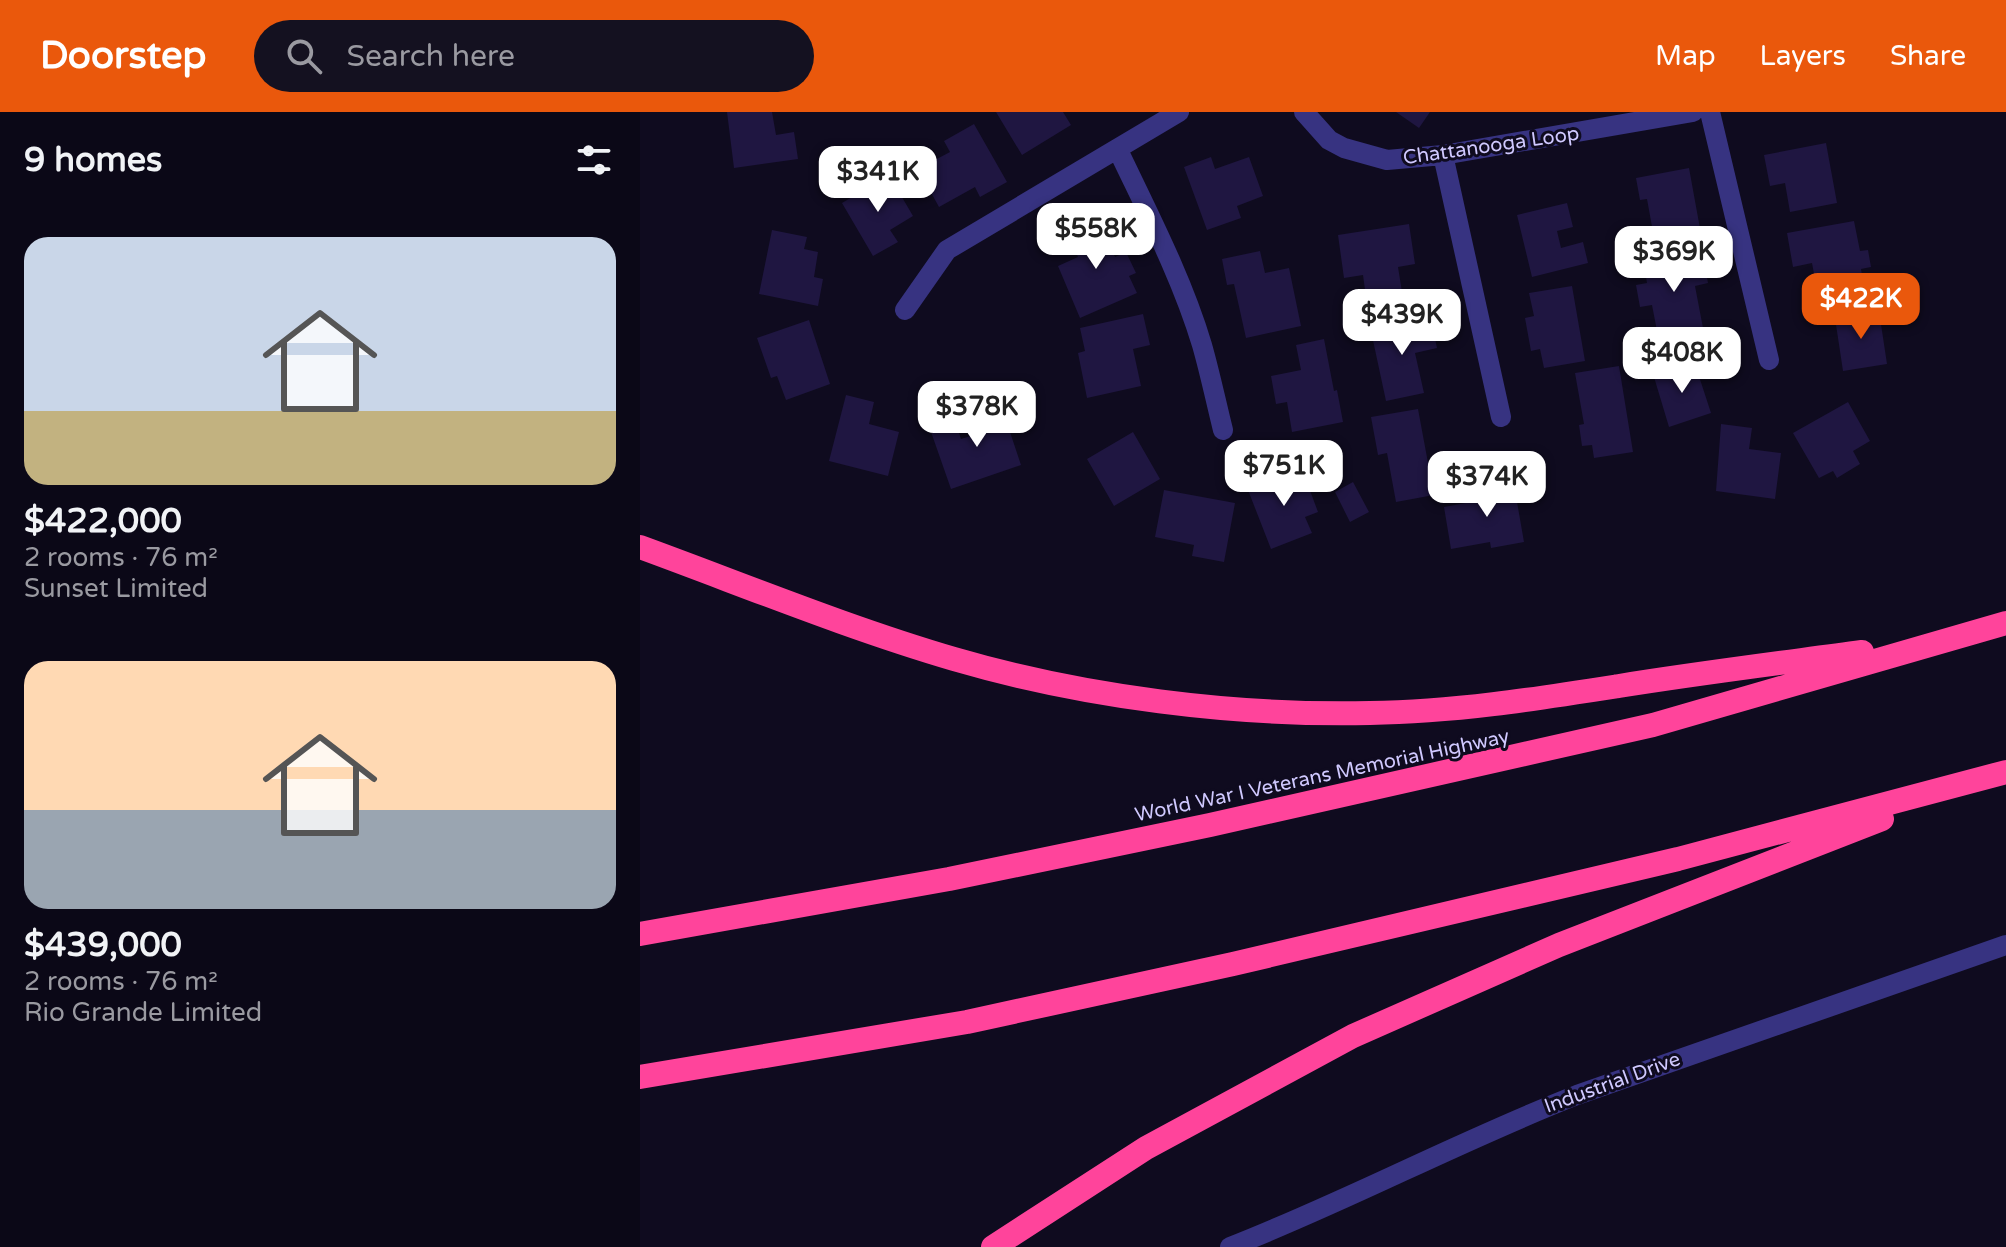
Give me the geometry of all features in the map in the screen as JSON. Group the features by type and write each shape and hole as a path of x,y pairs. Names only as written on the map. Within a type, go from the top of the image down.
{"highway":[{"path":"640,547 888,637 969,663 1119,694 1201,705 1291,712 1369,713 1513,702 1947,640"},
{"name":"World War I Veterans Memorial Highway","path":"640,934 949,879 1271,812 1653,725 2006,623"},
{"path":"640,1077 967,1022 1233,964 1678,859 1999,774"},
{"path":"993,1247 1146,1148 1353,1036 1559,945 1999,774"}],"street":[{"path":"905,310 947,250 1179,112"},
{"name":"Chattanooga Loop","path":"1304,112 1329,140 1368,156 1387,160 1443,155 1693,112"},
{"path":"1710,112 1769,360"},
{"path":"1118,150 1156,229 1187,305 1201,344 1223,430"},
{"path":"1443,155 1501,417"},
{"name":"Industrial Drive","path":"1230,1247 1385,1180 1509,1121 2006,945"}],"building":[{"path":"727,112 772,112 776,135 794,132 798,159 734,168"},
{"path":"996,112 1063,112 1071,125 1022,155"},
{"path":"1396,112 1430,112 1419,128"},
{"path":"974,124 1007,182 980,197 975,187 939,207 918,169 950,152 944,141"},
{"path":"1826,143 1837,203 1790,212 1785,183 1770,186 1764,155"},
{"path":"1211,157 1215,169 1249,157 1263,196 1237,206 1241,218 1207,230 1184,167"},
{"path":"1689,168 1703,245 1644,255 1640,234 1653,232 1647,199 1640,200 1636,178"},
{"path":"889,175 913,216 890,230 898,242 873,256 842,203"},
{"path":"1567,203 1573,227 1557,231 1561,248 1583,242 1588,263 1532,277 1517,215"},
{"path":"1099,220 1115,257 1126,252 1136,273 1129,276 1137,293 1080,318 1058,266 1078,257 1067,233"},
{"path":"1854,221 1860,251 1868,250 1871,267 1861,269 1865,293 1819,301 1812,263 1793,267 1787,233"},
{"path":"1409,224 1415,264 1398,267 1402,292 1366,297 1363,275 1344,278 1338,235"},
{"path":"772,230 807,237 804,249 818,252 814,277 823,279 818,306 759,294"},
{"path":"1260,251 1265,273 1289,268 1301,326 1246,338 1234,284 1227,285 1222,259"},
{"path":"1703,255 1708,283 1695,286 1703,328 1658,336 1652,305 1640,307 1636,285 1647,283 1644,265"},
{"path":"1572,286 1585,361 1544,368 1540,349 1531,351 1525,318 1534,316 1529,293"},
{"path":"1879,311 1887,364 1843,371 1835,318"},
{"path":"1143,314 1150,345 1133,349 1141,386 1087,398 1078,353 1085,351 1080,328"},
{"path":"1431,319 1437,348 1415,353 1424,393 1386,401 1371,331"},
{"path":"809,320 830,384 786,400 777,376 771,378 757,338"},
{"path":"1324,339 1343,422 1292,432 1287,402 1276,404 1271,376 1301,370 1296,345"},
{"path":"1695,364 1711,413 1669,427 1654,377"},
{"path":"1619,366 1633,452 1594,458 1592,445 1582,446 1579,425 1584,424 1575,373"},
{"path":"846,395 874,402 869,424 899,432 888,476 829,461"},
{"path":"1000,402 1021,465 951,489 930,429 955,421 961,439 983,432 976,411"},
{"path":"1848,402 1870,441 1853,451 1860,464 1837,478 1833,471 1819,478 1793,433"},
{"path":"1418,409 1434,495 1396,502 1387,453 1378,455 1371,417"},
{"path":"1721,424 1752,428 1749,449 1781,453 1775,499 1716,491"},
{"path":"1133,432 1160,479 1114,506 1087,459"},
{"path":"1302,469 1318,512 1305,517 1312,533 1271,549 1248,490"},
{"path":"1513,479 1524,542 1491,548 1490,542 1451,549 1444,507 1487,499 1484,484"},
{"path":"1353,482 1369,512 1350,522 1335,492"},
{"path":"1164,490 1235,503 1224,562 1192,556 1194,545 1155,537"}]}
